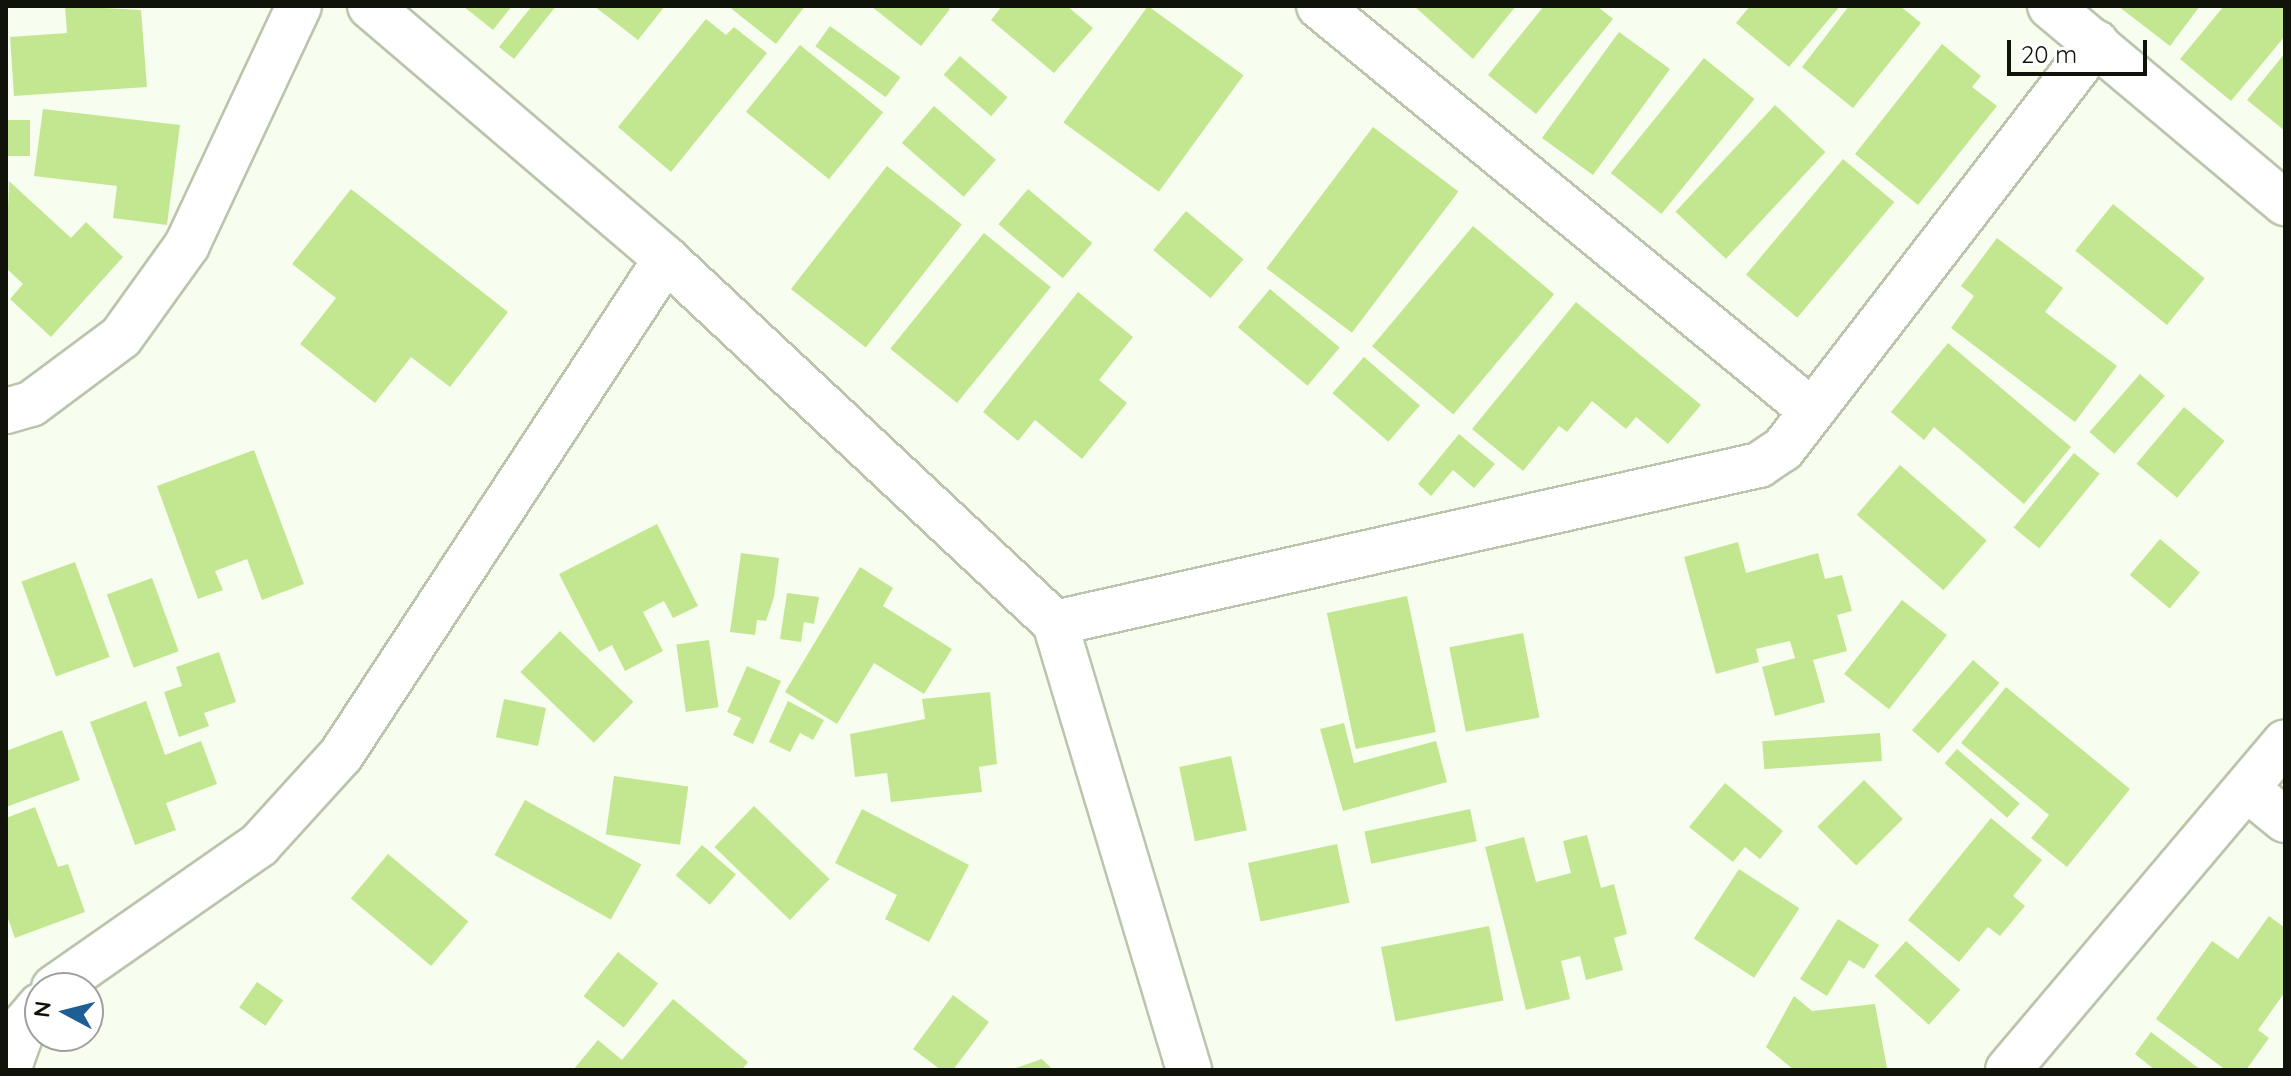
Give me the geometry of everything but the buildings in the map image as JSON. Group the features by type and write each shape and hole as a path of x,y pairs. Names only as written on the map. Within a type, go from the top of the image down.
{"street":[{"path":"6,411 31,404 121,337 187,245 299,6"},
{"path":"370,6 666,259 1055,623 1189,1070"},
{"path":"1319,6 1812,411"},
{"path":"2050,6 2285,203"},
{"path":"1055,623 1759,465 1783,449 2096,43"},
{"path":"77,972 259,845 341,755 666,259"},
{"path":"2008,1070 2285,742"},
{"path":"2247,789 2285,820"},
{"path":"8,1070 24,1025"}]}
